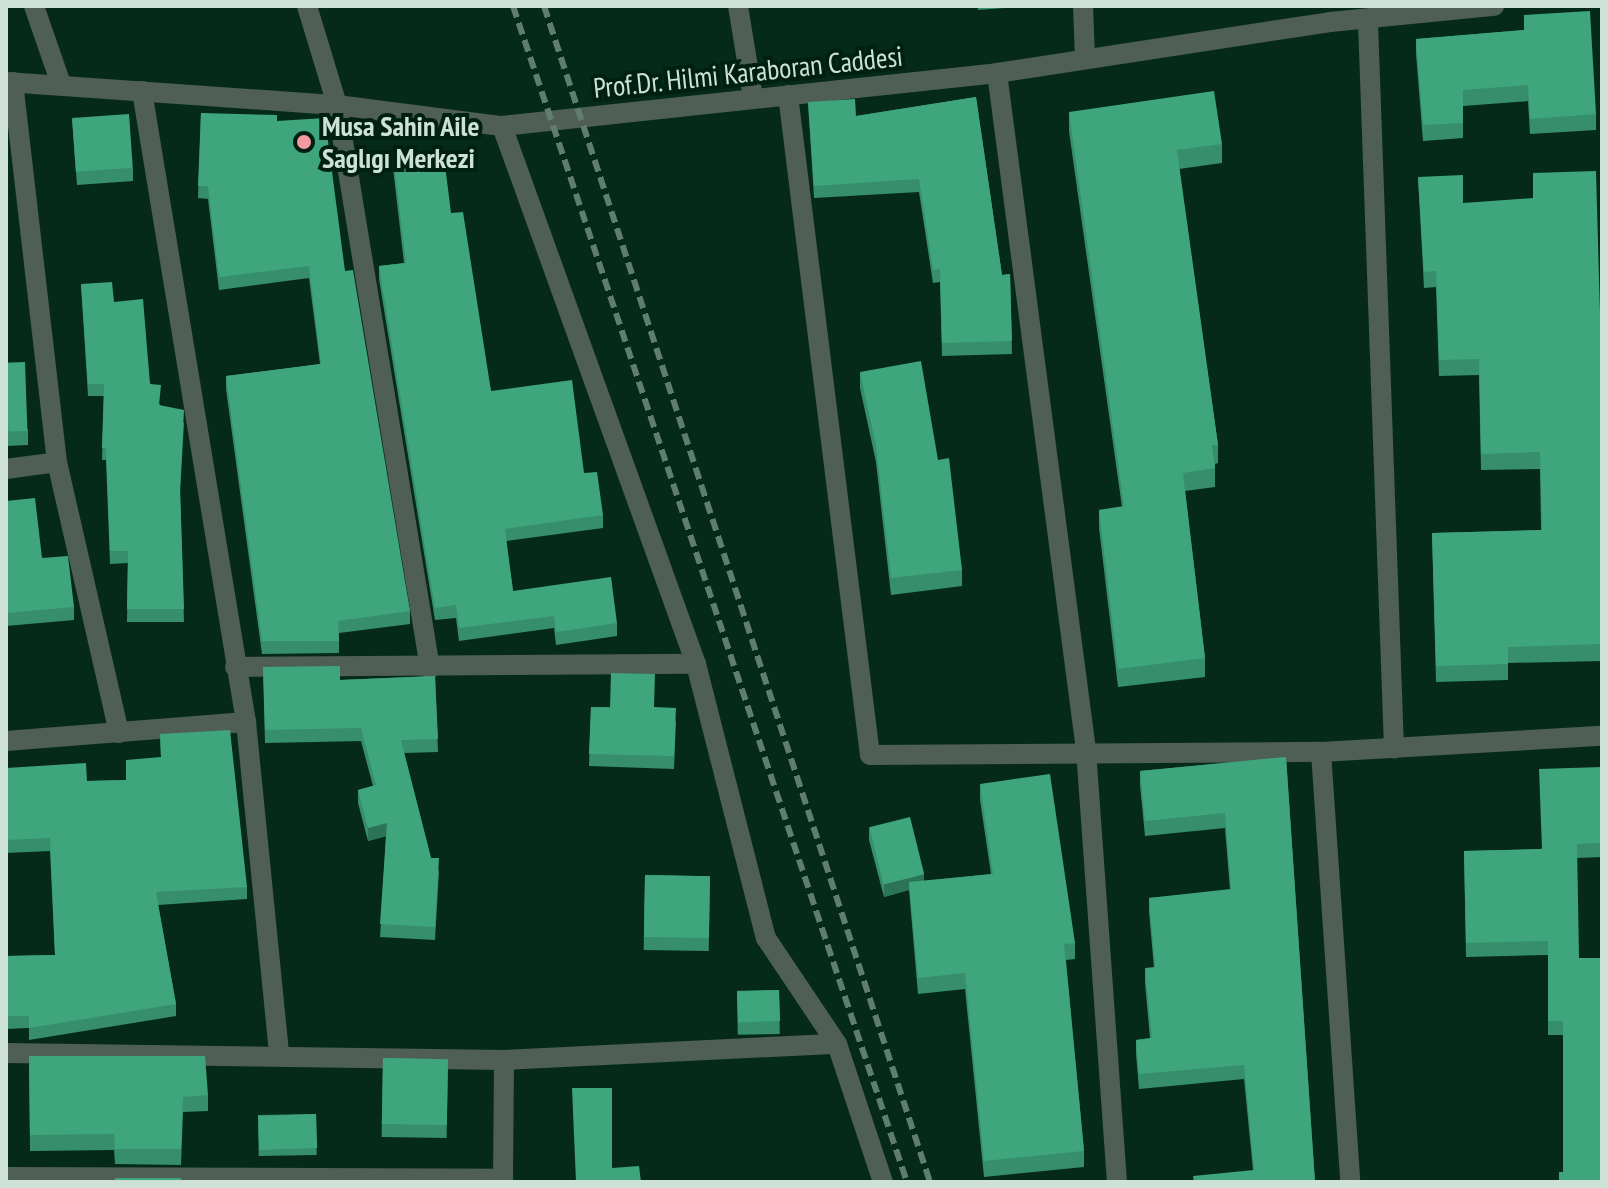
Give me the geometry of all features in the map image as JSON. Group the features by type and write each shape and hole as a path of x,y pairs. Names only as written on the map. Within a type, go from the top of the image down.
{"street":[{"path":"34,6 61,84"},
{"path":"307,6 337,105 430,668"},
{"path":"738,6 753,98"},
{"path":"1083,6 1085,58"},
{"name":"Prof.Dr. Hilmi Karaboran Caddesi","path":"9,82 337,105 502,126 997,73 1330,14 1368,22 1435,10 1494,6"},
{"path":"1368,22 1394,749"},
{"path":"997,73 1086,750 1117,1182"},
{"path":"9,82 57,462 119,733"},
{"path":"142,91 246,722 279,1054"},
{"path":"788,95 870,755 1086,750 1321,752 1602,736"},
{"path":"502,126 696,664 766,938 837,1044 883,1182"},
{"path":"6,469 57,462"},
{"path":"235,667 696,664"},
{"path":"6,741 246,722"},
{"path":"1321,752 1350,1182"},
{"path":"6,1053 279,1054 504,1060 837,1044"},
{"path":"6,1177 503,1179 504,1060"}],"building":[{"path":"1590,11 1596,114 1530,119 1528,85 1463,90 1463,123 1423,125 1416,39 1524,30 1524,15"},
{"path":"1214,91 1222,144 1177,150 1218,445 1212,445 1215,468 1183,473 1205,658 1118,669 1099,510 1124,506 1069,112"},
{"path":"976,97 1002,275 1010,274 1012,341 942,343 940,269 933,270 919,179 814,186 808,102 855,99 856,116"},
{"path":"201,113 277,115 277,121 325,118 345,271 353,270 410,611 338,621 339,641 262,641 226,376 321,364 309,266 219,277 208,186 198,186"},
{"path":"129,114 133,168 76,172 72,118"},
{"path":"443,149 451,213 463,212 491,391 572,380 584,473 597,472 603,515 505,529 513,591 611,577 617,623 556,632 554,616 459,628 456,605 435,608 379,266 406,263 393,156"},
{"path":"1596,171 1602,384 1602,644 1508,647 1508,664 1436,666 1432,533 1542,530 1540,452 1481,454 1479,359 1439,360 1436,271 1424,272 1418,177 1463,175 1463,203 1533,198 1533,173"},
{"path":"112,282 114,302 143,299 150,384 161,385 159,405 184,410 180,487 184,609 127,609 128,551 110,551 106,448 102,448 104,384 88,384 81,284"},
{"path":"921,361 938,460 949,458 962,570 891,578 876,446 860,372"},
{"path":"25,362 27,431 8,432 6,363"},
{"path":"35,498 42,558 68,556 74,607 6,613 6,501"},
{"path":"340,666 340,680 435,676 438,739 401,740 431,858 439,858 435,927 380,924 387,823 368,828 358,790 376,785 361,728 265,730 263,667"},
{"path":"611,673 655,674 654,707 676,708 674,756 589,754 591,707 610,708"},
{"path":"230,730 247,887 156,892 176,1004 29,1028 29,1016 6,1016 6,956 55,955 50,838 6,840 6,768 86,763 87,781 126,780 126,760 161,757 160,734"},
{"path":"1286,757 1315,1182 1194,1182 1193,1176 1254,1170 1244,1065 1139,1074 1136,1040 1152,1038 1145,968 1155,967 1149,898 1231,889 1225,813 1145,821 1140,771"},
{"path":"1602,767 1602,843 1577,844 1579,958 1602,958 1602,1182 1559,1182 1559,1172 1563,1172 1563,1021 1548,1021 1548,941 1466,943 1464,851 1542,849 1539,769"},
{"path":"1050,774 1075,943 1064,944 1084,1151 984,1161 965,973 918,978 909,882 993,874 980,784"},
{"path":"910,817 924,874 884,884 869,827"},
{"path":"645,875 710,876 709,938 644,937"},
{"path":"779,990 780,1021 738,1022 737,991"},
{"path":"29,1056 205,1056 208,1095 183,1097 181,1149 115,1149 114,1134 30,1135"},
{"path":"383,1058 448,1059 447,1125 382,1124"},
{"path":"572,1088 612,1088 612,1168 639,1166 641,1182 576,1182"},
{"path":"316,1114 317,1148 259,1150 258,1116"},
{"path":"115,1178 181,1178 181,1182 115,1182"}],"railway":[{"path":"513,6 907,1182"},
{"path":"544,6 930,1182"}],"place":[{"name":"Musa Sahin Aile Saglıgı Merkezi","path":"304,142"}]}
